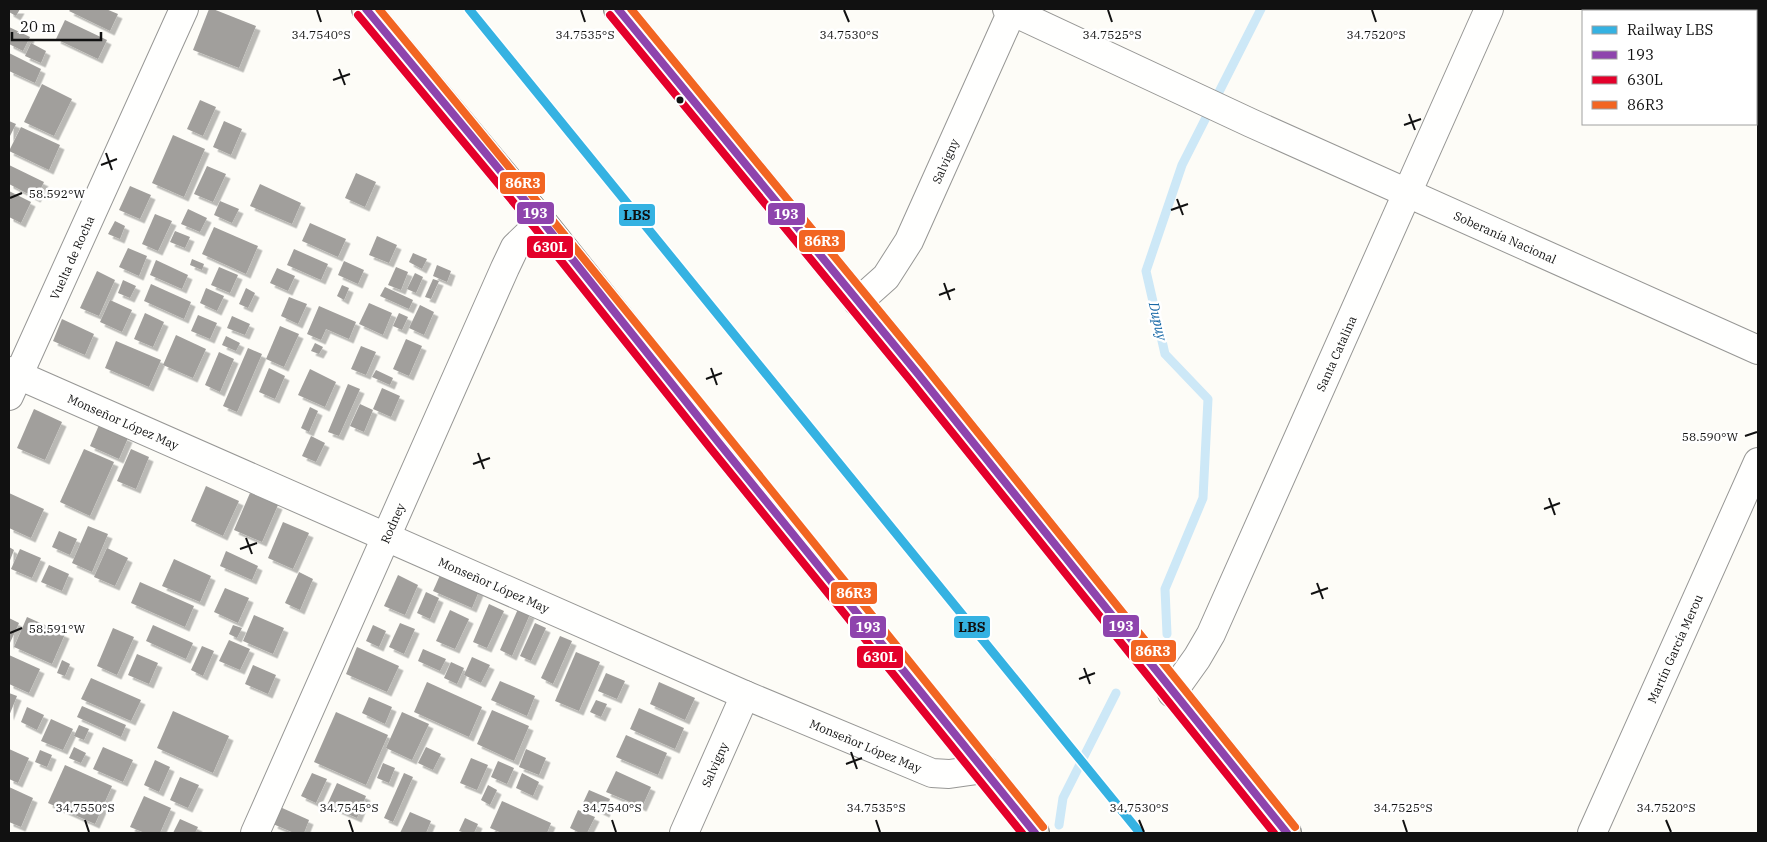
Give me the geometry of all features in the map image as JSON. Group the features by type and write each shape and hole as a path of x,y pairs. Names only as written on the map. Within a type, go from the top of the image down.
{"main road":[{"path":"366,9 542,221 1035,833"},
{"path":"618,9 918,374 1286,833"}],"street":[{"name":"Vuelta de Rocha","path":"12,381 184,9"},
{"name":"Santa Catalina","path":"1172,693 1197,658 1211,634 1489,9"},
{"name":"Salvigny","path":"858,302 886,277 910,241 1011,10"},
{"name":"Soberanía Nacional","path":"1011,10 1251,123 1758,350"},
{"name":"Rodney","path":"255,833 505,268 515,247 542,221"},
{"name":"Monseñor López May","path":"12,381 386,538 745,696 932,773 949,774 984,769"},
{"name":"Martín García Merou","path":"1592,833 1758,462"},
{"name":"Salvigny","path":"684,833 745,696"}],"building":[{"path":"9,9 20,9 16,16 9,12"},
{"path":"71,9 106,9 118,14 110,31 69,11"},
{"path":"209,9 256,26 239,68 193,50"},
{"path":"65,20 107,40 98,59 56,39"},
{"path":"9,27 30,37 23,51 9,44"},
{"path":"31,43 46,51 41,63 25,56"},
{"path":"9,53 41,69 35,83 9,71"},
{"path":"42,84 72,99 54,136 24,122"},
{"path":"200,100 216,107 203,136 187,129"},
{"path":"9,121 16,124 9,138"},
{"path":"224,121 242,129 231,155 213,147"},
{"path":"21,127 60,145 49,170 9,151"},
{"path":"173,135 205,149 184,197 152,183"},
{"path":"9,165 44,182 36,198 9,184"},
{"path":"207,166 226,174 213,202 194,194"},
{"path":"356,173 376,182 365,207 345,198"},
{"path":"260,184 301,203 292,224 250,206"},
{"path":"130,186 151,195 140,219 119,210"},
{"path":"9,191 31,202 21,223 9,217"},
{"path":"220,201 239,209 232,223 214,215"},
{"path":"188,209 207,218 200,232 181,224"},
{"path":"155,214 172,221 158,251 142,244"},
{"path":"115,221 125,226 120,239 108,234"},
{"path":"310,223 346,239 338,257 302,241"},
{"path":"214,227 258,246 246,274 202,254"},
{"path":"175,231 190,237 185,248 170,242"},
{"path":"377,236 397,245 389,263 369,255"},
{"path":"128,248 147,256 139,276 119,267"},
{"path":"294,249 328,264 321,280 287,265"},
{"path":"413,253 427,259 422,269 409,262"},
{"path":"192,259 204,264 202,270 190,265"},
{"path":"156,260 188,275 182,289 150,275"},
{"path":"344,261 364,270 358,284 338,275"},
{"path":"437,265 451,271 447,282 433,276"},
{"path":"219,267 238,275 230,293 211,285"},
{"path":"396,267 408,272 401,290 388,285"},
{"path":"277,268 295,276 288,291 270,283"},
{"path":"97,271 115,280 99,316 80,308"},
{"path":"415,273 423,277 416,293 407,289"},
{"path":"433,279 439,281 431,299 425,297"},
{"path":"123,280 136,286 130,298 118,293"},
{"path":"151,284 191,302 184,319 144,301"},
{"path":"342,285 349,288 344,300 337,296"},
{"path":"385,287 413,300 409,309 380,296"},
{"path":"206,288 224,296 217,311 200,303"},
{"path":"246,288 255,293 248,308 239,304"},
{"path":"289,297 307,304 298,324 281,316"},
{"path":"110,300 132,310 122,332 100,322"},
{"path":"369,303 392,313 383,335 359,324"},
{"path":"420,305 434,312 424,335 409,328"},
{"path":"319,306 356,322 349,339 326,329 321,340 307,334"},
{"path":"145,313 164,322 153,347 134,339"},
{"path":"399,313 408,317 402,330 393,326"},
{"path":"198,315 217,323 210,339 191,331"},
{"path":"232,316 250,324 245,335 227,328"},
{"path":"62,319 94,334 85,355 53,341"},
{"path":"280,326 299,334 284,367 266,359"},
{"path":"176,335 206,349 193,378 163,365"},
{"path":"226,336 240,343 236,351 222,345"},
{"path":"406,339 422,346 409,376 393,369"},
{"path":"116,341 161,360 149,387 105,368"},
{"path":"315,343 323,347 319,354 311,351"},
{"path":"361,346 376,352 366,375 351,369"},
{"path":"248,348 262,354 237,412 223,406"},
{"path":"219,352 234,359 220,392 205,385"},
{"path":"269,368 285,376 275,399 259,392"},
{"path":"310,369 336,382 325,407 298,395"},
{"path":"376,370 393,378 390,385 372,377"},
{"path":"348,384 360,389 339,436 328,432"},
{"path":"382,388 400,396 391,417 373,409"},
{"path":"360,404 373,410 364,432 350,426"},
{"path":"310,407 318,411 309,432 301,428"},
{"path":"34,409 62,422 45,460 17,448"},
{"path":"99,425 128,438 119,459 90,446"},
{"path":"311,436 325,443 316,462 302,456"},
{"path":"84,449 114,462 90,516 60,502"},
{"path":"131,449 149,457 136,489 117,481"},
{"path":"206,486 239,501 223,536 191,521"},
{"path":"9,493 44,509 31,538 9,528"},
{"path":"250,493 278,505 262,542 234,530"},
{"path":"283,522 309,533 293,569 268,558"},
{"path":"88,526 108,534 92,572 72,563"},
{"path":"59,531 77,539 70,555 52,547"},
{"path":"9,547 14,550 9,563"},
{"path":"107,548 128,558 115,586 94,577"},
{"path":"20,549 41,558 32,578 11,569"},
{"path":"226,551 258,566 252,580 220,566"},
{"path":"174,559 211,576 200,602 162,586"},
{"path":"49,565 69,574 62,591 41,582"},
{"path":"299,572 313,579 300,610 285,603"},
{"path":"441,573 479,591 472,608 433,591"},
{"path":"398,575 418,585 405,615 384,606"},
{"path":"140,582 194,606 185,627 131,603"},
{"path":"225,588 249,598 238,623 214,612"},
{"path":"426,592 439,598 430,619 417,613"},
{"path":"489,604 504,611 487,648 473,642"},
{"path":"518,609 530,614 512,656 500,650"},
{"path":"450,610 469,619 455,649 436,641"},
{"path":"254,615 284,628 273,654 243,641"},
{"path":"27,617 65,634 52,664 14,647"},
{"path":"9,618 19,623 9,645"},
{"path":"400,623 415,629 404,654 389,647"},
{"path":"535,623 546,628 531,661 520,656"},
{"path":"153,625 193,643 186,659 146,641"},
{"path":"233,625 242,628 237,638 229,634"},
{"path":"373,625 386,631 379,647 366,641"},
{"path":"113,628 134,637 117,675 97,666"},
{"path":"560,636 572,641 553,684 541,678"},
{"path":"229,640 250,649 240,670 219,661"},
{"path":"202,646 214,651 203,676 191,670"},
{"path":"357,647 399,666 387,692 346,674"},
{"path":"423,649 446,659 440,671 418,661"},
{"path":"576,652 600,662 579,711 555,701"},
{"path":"137,654 158,663 149,684 128,675"},
{"path":"9,655 40,669 29,693 9,684"},
{"path":"472,657 490,665 481,683 464,675"},
{"path":"62,660 70,664 65,676 57,673"},
{"path":"451,662 464,668 457,684 444,678"},
{"path":"253,665 276,675 268,694 245,684"},
{"path":"606,673 625,681 617,699 598,691"},
{"path":"91,678 141,700 131,721 81,699"},
{"path":"500,681 535,696 527,716 491,700"},
{"path":"427,682 482,707 469,737 414,712"},
{"path":"659,682 695,698 685,720 650,704"},
{"path":"9,693 17,696 9,716"},
{"path":"369,697 392,707 385,724 362,713"},
{"path":"596,700 607,704 601,717 590,712"},
{"path":"82,706 126,725 121,737 77,717"},
{"path":"27,707 44,715 37,730 21,722"},
{"path":"639,708 684,728 675,749 630,729"},
{"path":"492,710 529,726 514,761 477,744"},
{"path":"173,711 229,736 213,773 157,748"},
{"path":"336,712 388,735 366,785 314,762"},
{"path":"402,712 429,724 412,760 386,748"},
{"path":"51,719 73,729 63,750 41,741"},
{"path":"79,725 89,729 84,740 74,736"},
{"path":"626,735 667,753 658,775 616,757"},
{"path":"74,747 86,753 81,763 69,758"},
{"path":"103,747 133,760 123,782 93,769"},
{"path":"426,747 441,754 433,770 418,763"},
{"path":"9,749 29,758 18,783 9,779"},
{"path":"526,749 546,758 539,775 519,767"},
{"path":"40,750 52,755 47,767 35,762"},
{"path":"471,758 488,765 477,790 460,783"},
{"path":"155,760 170,767 159,792 144,785"},
{"path":"498,761 514,768 507,784 491,777"},
{"path":"383,763 395,768 389,783 377,778"},
{"path":"65,765 112,786 95,824 48,803"},
{"path":"616,771 651,787 642,807 606,792"},
{"path":"312,773 327,779 316,803 301,796"},
{"path":"404,773 413,777 393,822 384,818"},
{"path":"522,773 539,782 533,796 516,788"},
{"path":"180,777 199,785 188,808 170,800"},
{"path":"337,783 366,796 357,818 327,805"},
{"path":"488,785 497,790 490,805 481,800"},
{"path":"9,787 33,798 21,827 9,822"},
{"path":"589,790 610,799 605,813 583,803"},
{"path":"144,796 171,808 160,833 145,833 130,827"},
{"path":"502,801 551,823 547,833 502,833 490,828"},
{"path":"280,807 309,820 304,833 294,833 273,824"},
{"path":"578,810 595,817 587,833 580,833 570,828"},
{"path":"410,812 431,821 426,833 400,833"},
{"path":"465,818 478,824 474,833 459,831"},
{"path":"180,819 198,827 195,833 173,833"}],"waterway":[{"name":"Dupuy","path":"1167,634 1165,589 1203,498 1208,399 1165,354 1146,271 1182,165 1261,9"},
{"path":"1059,825 1063,798 1116,693"}],"rail line":[{"name":"LBS","path":"469,9 1140,833"}],"transit line":[{"name":"193","path":"366,9 542,221 1035,833"},
{"name":"86R3","path":"379,9 629,314 1043,827"},
{"name":"193","path":"618,9 918,374 1287,833"},
{"name":"86R3","path":"631,9 926,368 1295,827"},
{"name":"630L","path":"358,15 534,227 1022,833"},
{"name":"630L","path":"610,15 910,380 1274,833"}]}
